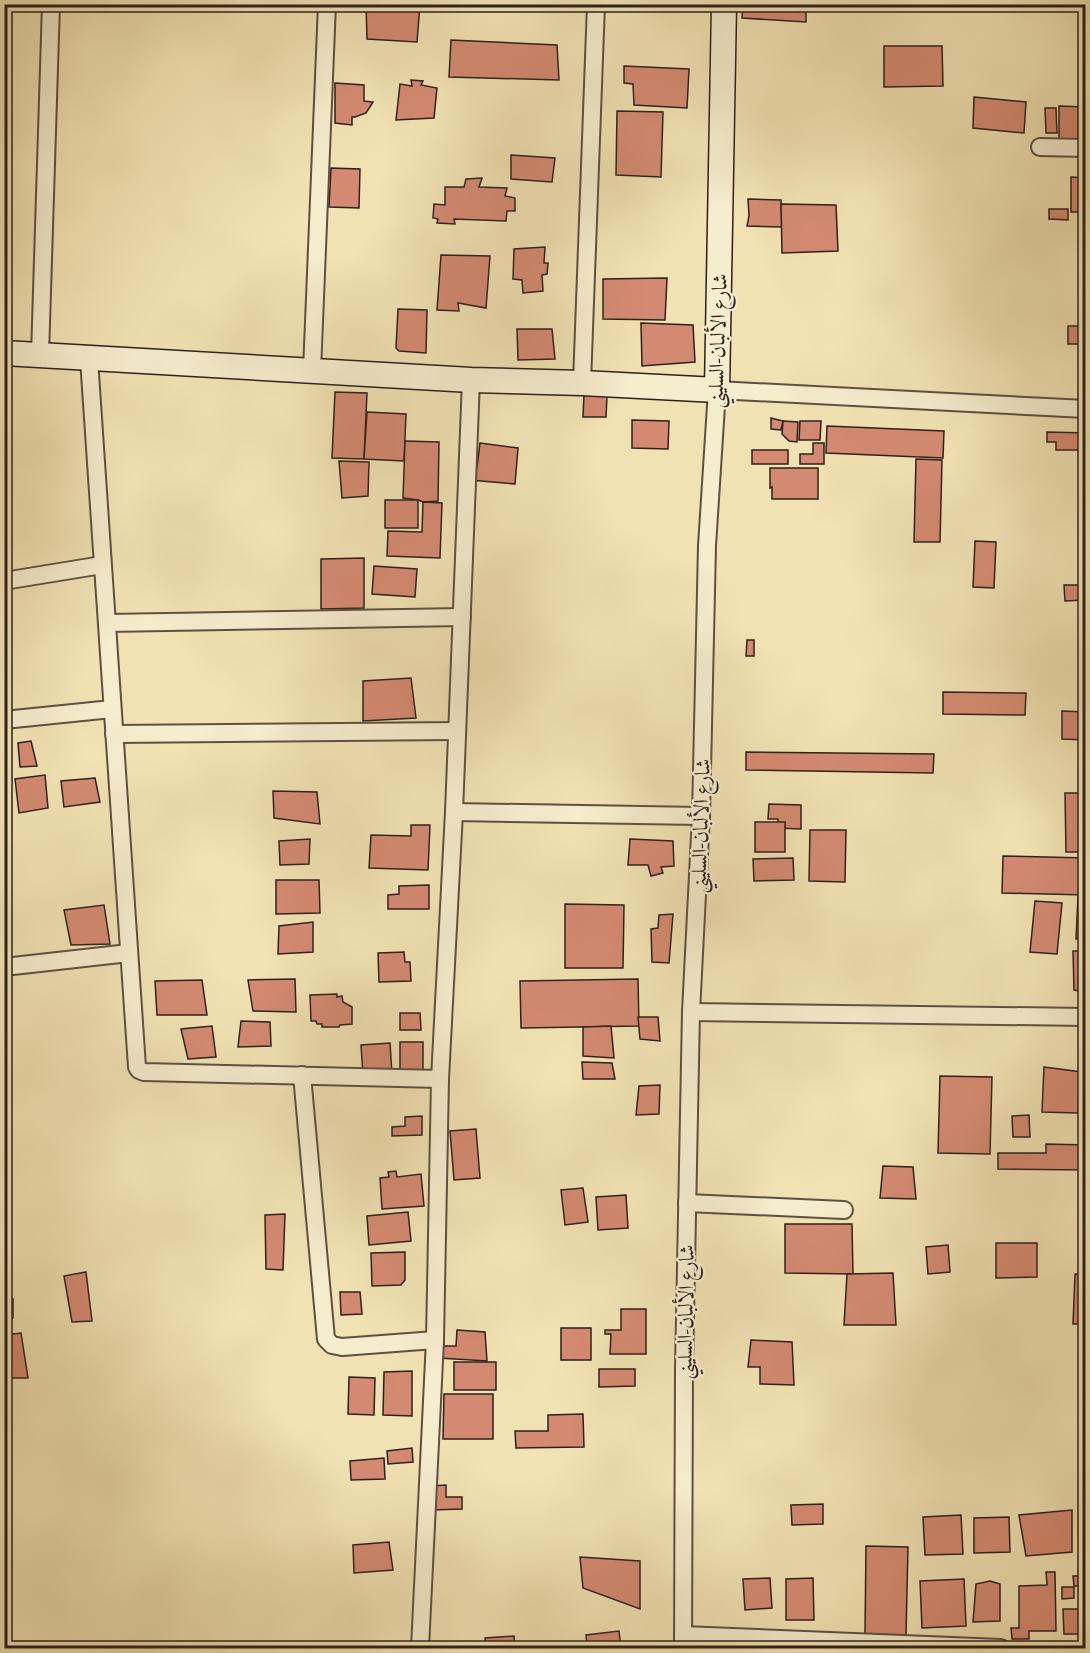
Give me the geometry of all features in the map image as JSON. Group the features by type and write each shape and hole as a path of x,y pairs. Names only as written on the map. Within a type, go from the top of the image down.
{"street":[{"path":"40,355 51,4"},
{"path":"312,371 327,4"},
{"path":"582,383 596,4"},
{"name":"شارع الألبان-السليني","path":"683,1642 684,1369 691,1012 701,816 707,546 717,390 724,4"},
{"path":"1040,147 1086,148"},
{"path":"4,353 471,380 582,383 1086,409"},
{"path":"88,359 137,1067 144,1072 440,1078"},
{"path":"420,1648 435,1340 440,1078 454,812 471,380"},
{"path":"4,581 102,565"},
{"path":"107,624 462,617"},
{"path":"4,720 112,709"},
{"path":"114,734 456,731"},
{"path":"454,812 701,816"},
{"path":"4,968 129,953"},
{"path":"691,1012 1086,1017"},
{"path":"302,1076 326,1339 332,1345 342,1347 435,1340"},
{"path":"687,1203 844,1210"},
{"path":"683,1642 1001,1648"}],"building":[{"path":"366,4 420,4 417,42 367,39"},
{"path":"743,4 806,4 806,22 742,18"},
{"path":"451,40 557,45 559,80 449,77"},
{"path":"884,46 942,46 943,86 884,87"},
{"path":"624,66 689,69 687,108 634,105 633,84 624,83"},
{"path":"411,80 423,81 421,85 437,88 434,118 396,120 400,84 412,86"},
{"path":"335,83 364,85 364,101 373,102 366,113 352,117 352,125 335,123"},
{"path":"974,97 1026,102 1024,133 973,128"},
{"path":"1059,106 1086,107 1086,143 1059,143"},
{"path":"1045,108 1056,108 1057,133 1046,133"},
{"path":"617,111 663,112 661,177 616,175"},
{"path":"511,155 555,158 552,182 511,179"},
{"path":"331,168 360,169 359,208 329,207"},
{"path":"1071,177 1086,178 1086,212 1071,212"},
{"path":"482,178 479,187 507,188 505,196 515,198 515,211 507,211 506,221 454,219 455,224 437,223 438,219 433,218 434,204 445,205 445,187 464,187 466,179"},
{"path":"748,199 781,200 782,227 747,226"},
{"path":"781,204 836,205 838,251 782,253"},
{"path":"1049,209 1068,209 1068,220 1049,219"},
{"path":"545,247 544,263 548,263 547,274 542,275 543,291 523,293 522,280 513,279 514,249"},
{"path":"441,255 490,256 486,308 458,303 459,311 437,310"},
{"path":"667,278 665,320 603,319 603,279"},
{"path":"1084,307 1086,307 1086,330 1084,330"},
{"path":"398,309 427,310 426,353 399,351 396,348"},
{"path":"641,323 693,325 695,362 642,366"},
{"path":"1068,326 1079,326 1080,344 1068,344"},
{"path":"517,329 552,329 555,359 518,360"},
{"path":"335,392 367,393 364,459 332,458"},
{"path":"584,395 607,396 606,417 583,417"},
{"path":"367,412 406,414 404,461 364,459"},
{"path":"771,418 783,421 781,430 771,429"},
{"path":"632,420 669,421 668,449 632,448"},
{"path":"783,421 798,422 797,442 789,441 782,434"},
{"path":"800,421 821,421 820,440 799,440"},
{"path":"827,426 944,431 943,458 826,453"},
{"path":"1047,432 1086,433 1086,450 1056,450 1056,442 1047,442"},
{"path":"405,441 439,442 438,501 423,502 403,498"},
{"path":"480,443 518,448 515,484 470,480 471,468 477,468"},
{"path":"813,443 824,443 824,464 800,464 800,454 813,454"},
{"path":"752,450 788,450 788,464 752,464"},
{"path":"916,459 942,460 940,542 914,542"},
{"path":"339,461 369,462 368,496 342,498"},
{"path":"770,468 818,468 818,499 772,499"},
{"path":"385,500 418,500 418,528 385,528"},
{"path":"423,502 442,503 440,558 387,556 388,531 422,532"},
{"path":"975,541 996,542 994,588 973,587"},
{"path":"364,558 364,608 321,609 321,559"},
{"path":"374,566 417,569 415,597 372,594"},
{"path":"1064,585 1083,585 1084,600 1065,601"},
{"path":"747,640 754,640 754,656 746,656"},
{"path":"411,678 416,718 363,721 363,681"},
{"path":"943,692 1026,693 1025,715 943,714"},
{"path":"1062,711 1086,712 1086,740 1062,739"},
{"path":"31,741 37,766 20,767 18,743"},
{"path":"8,744 10,769 4,769 4,745"},
{"path":"746,752 934,754 933,773 746,770"},
{"path":"45,775 48,808 19,813 15,779"},
{"path":"95,778 100,802 64,807 61,781"},
{"path":"273,791 317,792 320,824 274,818"},
{"path":"1065,793 1086,793 1086,852 1066,852"},
{"path":"769,804 801,805 801,829 777,828 778,819 768,819"},
{"path":"755,822 785,822 785,852 755,852"},
{"path":"411,825 430,825 428,870 369,868 371,835 411,836"},
{"path":"810,830 846,830 845,882 809,881"},
{"path":"310,839 309,864 280,865 279,841"},
{"path":"630,839 673,841 674,866 661,867 663,873 651,876 648,865 628,865"},
{"path":"1003,856 1086,858 1086,895 1002,893"},
{"path":"793,858 794,880 754,881 753,859"},
{"path":"276,880 319,880 320,913 276,914"},
{"path":"429,885 429,909 388,909 388,895 399,894 399,886"},
{"path":"1078,896 1086,896 1086,939 1076,939"},
{"path":"1035,901 1062,903 1057,954 1030,952"},
{"path":"565,904 624,905 623,968 565,968"},
{"path":"104,905 110,944 71,945 64,910"},
{"path":"673,914 669,963 652,962 651,929 658,928 659,915"},
{"path":"313,922 313,952 278,954 279,926"},
{"path":"1073,951 1086,951 1086,992 1074,990"},
{"path":"404,952 405,962 410,962 411,981 379,982 378,953"},
{"path":"295,979 296,1012 253,1011 248,980"},
{"path":"638,979 639,1026 521,1028 520,981"},
{"path":"202,980 207,1015 157,1015 155,981"},
{"path":"337,994 337,997 342,996 343,1002 352,1007 352,1024 322,1027 322,1024 311,1021 310,995"},
{"path":"400,1013 420,1013 421,1030 400,1030"},
{"path":"638,1017 658,1017 660,1041 640,1039"},
{"path":"241,1021 270,1022 271,1046 238,1047"},
{"path":"212,1026 216,1057 188,1059 181,1029"},
{"path":"611,1026 614,1058 583,1056 583,1027"},
{"path":"400,1042 423,1042 423,1075 400,1075"},
{"path":"390,1043 392,1074 363,1076 361,1045"},
{"path":"582,1062 612,1063 615,1079 583,1079"},
{"path":"1044,1067 1082,1072 1078,1113 1042,1112"},
{"path":"940,1076 992,1077 990,1154 938,1153"},
{"path":"660,1085 659,1114 636,1115 639,1086"},
{"path":"1029,1115 1030,1137 1013,1137 1012,1116"},
{"path":"422,1116 422,1135 392,1136 392,1127 405,1126 405,1117"},
{"path":"476,1129 480,1178 454,1180 450,1131"},
{"path":"1046,1144 1086,1145 1086,1170 998,1169 998,1153 1046,1153"},
{"path":"883,1166 913,1167 916,1199 880,1198"},
{"path":"396,1171 397,1177 421,1174 424,1206 382,1209 380,1178 389,1177 388,1172"},
{"path":"583,1188 588,1222 565,1225 561,1190"},
{"path":"626,1195 628,1228 598,1230 596,1197"},
{"path":"408,1212 411,1241 369,1245 367,1216"},
{"path":"285,1214 283,1270 266,1269 265,1215"},
{"path":"785,1224 852,1224 853,1274 785,1273"},
{"path":"996,1243 1037,1243 1037,1277 996,1278"},
{"path":"948,1245 950,1272 928,1274 926,1247"},
{"path":"405,1252 405,1280 401,1285 372,1286 371,1253"},
{"path":"86,1272 92,1321 72,1322 64,1276"},
{"path":"893,1273 896,1325 844,1325 847,1274"},
{"path":"1075,1274 1086,1275 1086,1324 1073,1324"},
{"path":"340,1292 360,1292 362,1314 341,1315"},
{"path":"4,1299 13,1299 13,1318 4,1318"},
{"path":"621,1309 646,1309 646,1354 610,1354 611,1334 605,1334 605,1330 621,1330"},
{"path":"561,1328 591,1328 591,1360 561,1360"},
{"path":"457,1330 485,1332 487,1361 439,1358 439,1342 444,1341 444,1346 456,1346"},
{"path":"21,1333 28,1378 4,1378 4,1335"},
{"path":"751,1340 792,1342 794,1385 760,1384 760,1367 748,1367"},
{"path":"454,1362 496,1362 496,1390 454,1390"},
{"path":"599,1369 635,1369 635,1386 599,1387"},
{"path":"412,1371 412,1416 383,1415 384,1372"},
{"path":"349,1377 375,1378 374,1415 348,1414"},
{"path":"444,1394 493,1394 493,1439 443,1439"},
{"path":"583,1414 584,1447 516,1448 515,1431 548,1431 548,1415"},
{"path":"412,1448 413,1462 388,1464 387,1451"},
{"path":"384,1458 385,1479 351,1480 350,1461"},
{"path":"446,1485 446,1497 462,1497 462,1509 432,1510 431,1486"},
{"path":"823,1504 823,1524 792,1525 791,1505"},
{"path":"1072,1510 1072,1552 1026,1556 1019,1515"},
{"path":"961,1515 963,1554 925,1555 923,1517"},
{"path":"1009,1517 1010,1552 974,1553 974,1518"},
{"path":"389,1542 393,1570 354,1573 353,1545"},
{"path":"866,1546 908,1547 906,1635 865,1634"},
{"path":"580,1557 640,1561 640,1609 583,1588"},
{"path":"1046,1572 1055,1572 1056,1631 1029,1631 1029,1639 1012,1639 1011,1628 1019,1628 1019,1586 1047,1585"},
{"path":"1073,1576 1081,1576 1081,1586 1074,1586"},
{"path":"770,1578 772,1608 745,1610 743,1579"},
{"path":"813,1578 814,1620 786,1620 786,1579"},
{"path":"964,1579 966,1626 922,1628 920,1581"},
{"path":"990,1581 1000,1584 1000,1621 973,1622 976,1584"},
{"path":"1062,1587 1074,1587 1074,1598 1062,1599"},
{"path":"1081,1593 1086,1594 1086,1634 1064,1634 1063,1609 1082,1609"},
{"path":"619,1631 621,1648 587,1648 586,1635"},
{"path":"514,1636 515,1648 486,1648 485,1638"}]}
